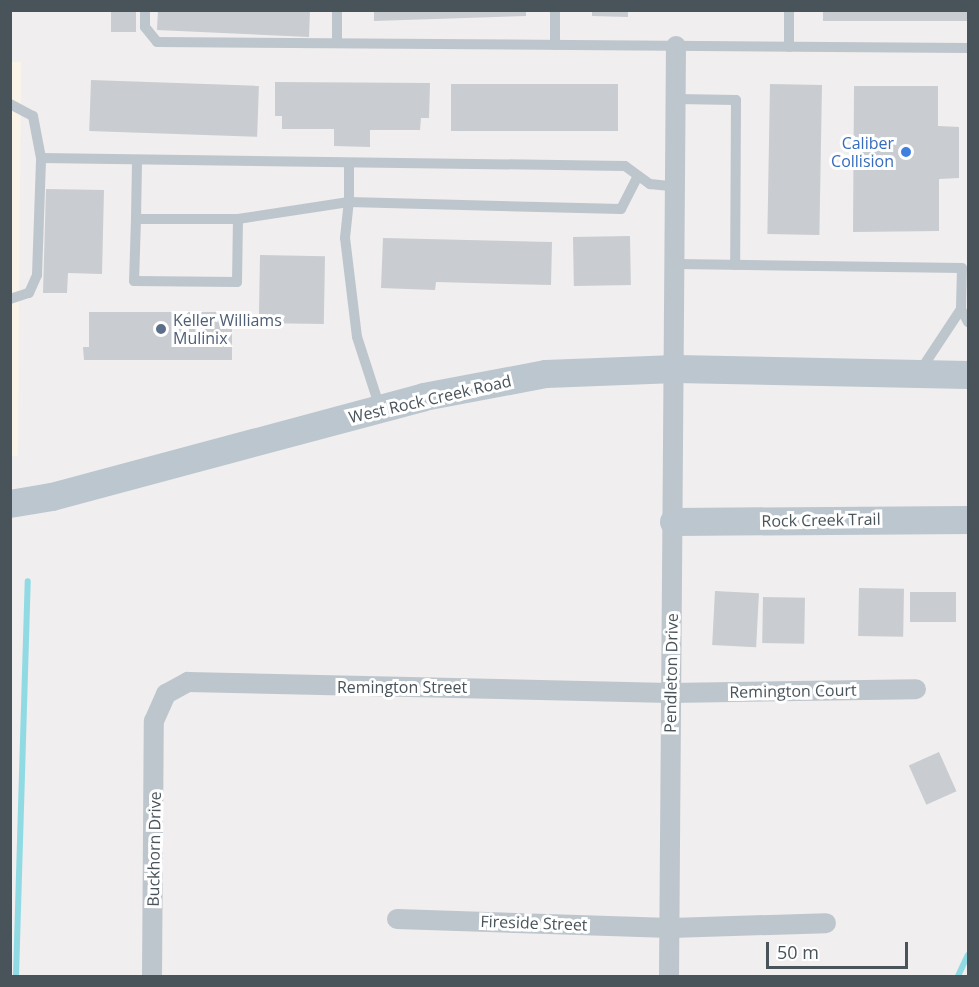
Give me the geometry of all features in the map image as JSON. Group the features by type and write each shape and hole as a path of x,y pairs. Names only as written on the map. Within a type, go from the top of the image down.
{"main road":[{"name":"West Rock Creek Road","path":"10,504 52,497 481,383 546,374 676,369 969,375"},
{"name":"Rock Creek Trail","path":"674,522 969,520"}],"street":[{"name":"Pendleton Drive","path":"669,976 671,928 670,693 677,264 676,46"},
{"name":"Remington Street","path":"154,721 166,694 188,682 204,681 670,693"},
{"name":"Remington Court","path":"670,693 916,689"},
{"name":"Buckhorn Drive","path":"152,976 154,721"},
{"name":"Fireside Street","path":"397,919 671,928 826,923"}],"lane":[{"path":"145,10 145,27 157,42 969,48"},
{"path":"337,10 337,43"},
{"path":"555,10 555,45"},
{"path":"789,10 789,47"},
{"path":"677,99 736,100 735,265"},
{"path":"10,104 33,116 41,159 38,275 29,293 10,299"},
{"path":"41,159 349,165 394,160 625,166 637,177 650,184 677,187"},
{"path":"136,162 135,281 237,282 238,219"},
{"path":"349,165 349,202 345,238 357,338 381,408"},
{"path":"136,219 238,219 349,202 621,209 637,177"},
{"path":"677,264 965,264 961,309 919,374"},
{"path":"961,309 969,322"}],"shaded area":[{"path":"10,62 21,62 18,456 11,456"}],"building":[{"path":"111,10 136,10 136,32 111,32"},
{"path":"158,10 310,10 309,37 157,30"},
{"path":"374,10 526,10 526,16 374,21"},
{"path":"592,10 628,10 628,17 592,16"},
{"path":"823,10 968,10 968,21 823,21"},
{"path":"91,80 259,86 257,137 89,131"},
{"path":"275,82 430,83 429,118 421,118 420,130 370,130 370,147 334,146 334,129 282,129 282,116 275,116"},
{"path":"451,84 618,84 618,131 451,131"},
{"path":"770,84 822,85 819,235 767,234"},
{"name":"Caliber Collision","path":"854,86 938,86 938,126 959,127 959,178 939,179 939,231 853,232"},
{"path":"46,189 104,190 102,274 68,273 67,293 43,293"},
{"path":"630,236 631,285 574,286 573,237"},
{"path":"383,238 552,242 551,285 436,282 435,290 381,288"},
{"path":"260,255 325,256 324,324 259,323"},
{"name":"Keller Williams Mulinix","path":"89,312 232,312 232,360 84,360 83,347 89,347"},
{"path":"859,588 904,589 903,637 858,636"},
{"path":"715,591 759,593 756,647 712,645"},
{"path":"910,592 956,592 956,622 910,622"},
{"path":"763,597 805,598 804,644 762,643"},
{"path":"939,752 956,791 926,805 909,765"}],"waterway":[{"path":"16,976 28,581"},
{"path":"958,976 968,955"}],"place":[{"name":"Caliber Collision","path":"906,152"},
{"name":"Keller Williams Mulinix","path":"161,329"}]}
